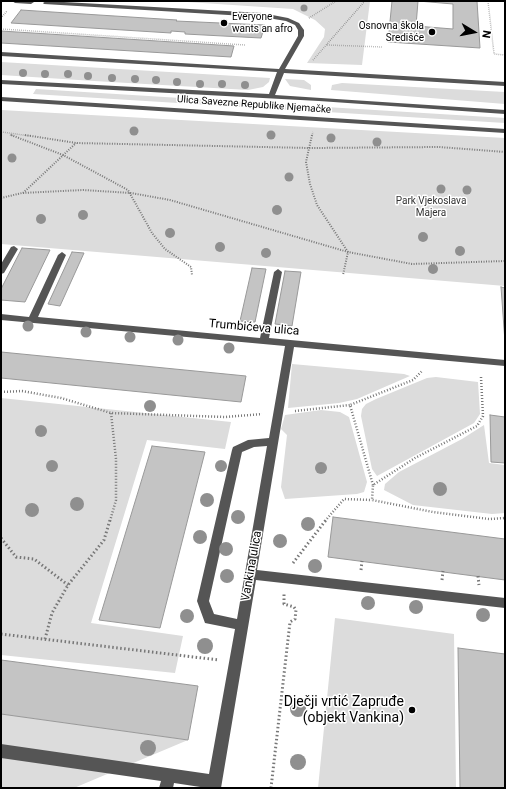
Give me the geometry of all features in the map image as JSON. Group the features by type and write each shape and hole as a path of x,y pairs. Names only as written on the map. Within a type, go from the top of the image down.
{"street":[{"path":"15,1 31,2"},
{"name":"Ulica Savezne Republike Njemačke","path":"46,3 280,17 296,24 301,30 295,48 281,71 271,97"},
{"path":"1,54 505,84"},
{"name":"Ulica Savezne Republike Njemačke","path":"1,82 27,92 505,131"},
{"name":"Ulica Savezne Republike Njemačke","path":"1,99 27,92 271,97 505,112"},
{"path":"1,271 14,249"},
{"path":"32,320 62,255"},
{"path":"264,342 278,272"},
{"name":"Trumbićeva ulica","path":"1,317 505,364"},
{"name":"Vankina ulica","path":"215,785 290,344"},
{"path":"242,625 209,619 203,601 237,450 252,443 274,442"},
{"path":"251,574 505,603"},
{"path":"1,751 168,782 215,785"}],"path":[{"path":"305,21 336,1"},
{"path":"311,64 365,1"},
{"path":"488,1 494,54 505,55"},
{"path":"1,29 6,31 245,45"},
{"path":"326,45 382,47"},
{"path":"313,130 306,162 310,184 317,205 348,252 343,275"},
{"path":"1,132 63,155 128,190 152,233 165,249 191,268 192,275"},
{"path":"4,133 76,143 310,148 439,147 505,152"},
{"path":"22,193 76,143"},
{"path":"1,198 22,193 83,190 131,193 170,200 348,252 412,264 505,261"},
{"path":"1,392 22,392 61,398 111,413 225,417 350,405 413,380 422,371"},
{"path":"373,485 415,458 477,426 483,416 481,377"},
{"path":"350,405 373,485 372,500"},
{"path":"45,639 52,613 68,585 104,540 116,500 116,459 111,413"},
{"path":"271,788 290,622 295,619 296,610 294,607 284,604 285,578 287,572 313,535 344,499 372,500 433,512 489,519 505,518"},
{"path":"1,538 16,557 34,559 68,585"},
{"path":"1,634 236,662"}],"green space":[{"path":"172,1 370,1 362,65 307,63 324,37 325,29 315,20 293,9"},
{"path":"1,62 270,78 269,82 263,87 248,90 94,81 1,75"},
{"path":"285,79 304,80 311,85 311,90 290,86"},
{"path":"342,83 505,92 505,104 331,90 332,85"},
{"path":"36,89 309,106 307,111 33,94"},
{"path":"326,107 505,118 505,123 327,112"},
{"name":"Park Vjekoslava Majera","path":"1,110 505,138 505,286 1,244"},
{"path":"292,364 404,374 410,376 357,399 339,403 288,408"},
{"path":"436,377 478,382 480,414 474,423 377,476 372,469 361,416 362,409 366,404 376,399 427,378"},
{"path":"1,398 231,422 225,449 147,440 91,623 183,636 175,673 1,655"},
{"path":"321,410 340,412 349,417 367,482 364,492 357,494 285,499 281,487 287,435 281,429 285,415"},
{"path":"484,425 489,463 505,465 505,513 492,514 413,505 384,490 385,484 399,472 462,439"},
{"name":"Dječji vrtić Zapruđe (objekt Vankina)","path":"335,618 454,634 456,788 318,788"},
{"path":"1,714 188,740 74,788 1,788"}],"building":[{"path":"392,1 418,1 477,1 480,48 388,42","holes":["418,1 453,4 453,29 416,26"]},
{"path":"21,10 177,20 176,21 265,25 261,38 185,34 185,32 171,31 171,33 11,23"},
{"path":"1,31 234,46 231,57 1,43"},
{"path":"22,248 50,250 25,302 1,300 1,289"},
{"path":"72,252 84,253 60,306 48,304"},
{"path":"252,268 266,269 255,322 240,321"},
{"path":"285,271 301,272 292,326 275,324"},
{"path":"501,287 505,288 505,342"},
{"path":"1,352 246,376 241,402 1,378"},
{"path":"490,415 505,417 505,463 491,462"},
{"path":"152,446 205,452 160,628 99,620"},
{"path":"333,517 505,539 505,580 328,557"},
{"path":"458,648 505,654 505,788 460,788"},
{"path":"1,660 198,686 188,740 1,714"}],"place":[{"name":"Everyone wants an afro","path":"224,23"},
{"name":"Osnovna škola Središće","path":"432,32"},
{"name":"Dječji vrtić Zapruđe (objekt Vankina)","path":"412,710"}]}
